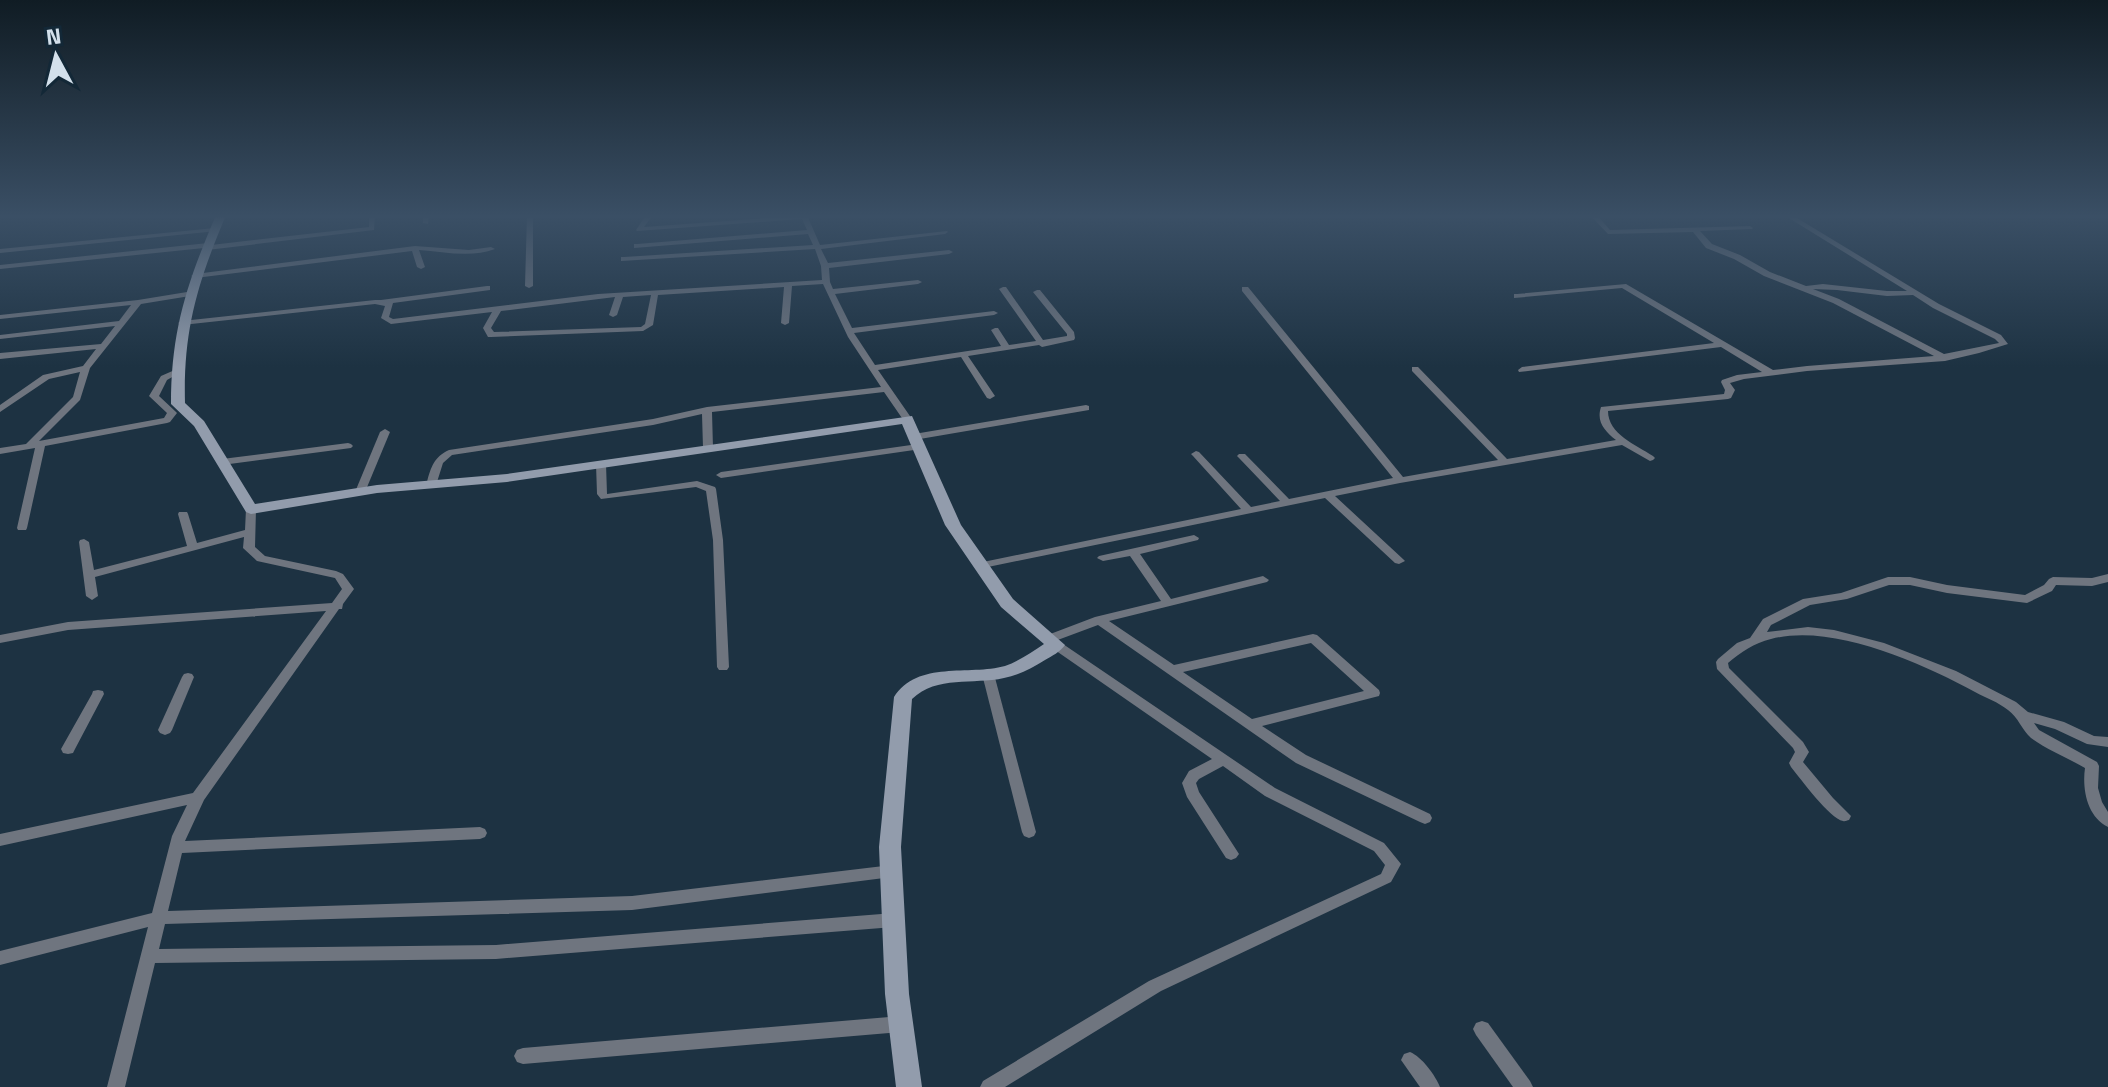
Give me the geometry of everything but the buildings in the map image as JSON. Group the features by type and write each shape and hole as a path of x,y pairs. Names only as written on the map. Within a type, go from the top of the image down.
{"street":[{"path":"116,1087 176,847 198,797 348,589 339,576 261,559 249,548 251,509 199,424 178,404 177,372 182,323 187,294 199,266"},
{"path":"195,276 276,266"},
{"path":"529,266 529,286"},
{"path":"825,266 826,282 850,331 913,435 945,511 1007,603 1052,642 1270,792 1379,847 1393,864 1392,872 1386,878 1155,986 989,1087"},
{"path":"1750,266 1869,317 1946,359"},
{"path":"1650,458 1624,442 1604,421 1602,411 1606,407 1728,396 1730,390 1725,382 1728,380 1822,365 1946,359 2005,342 1870,266"},
{"path":"384,302 390,304 385,318 391,322 620,294 826,282"},
{"path":"831,292 918,282"},
{"path":"785,323 788,285"},
{"path":"1517,296 1620,285 1718,345 1771,373"},
{"path":"1805,288 1839,286 1888,296 1915,293"},
{"path":"182,323 487,288"},
{"path":"1003,289 1042,344"},
{"path":"1245,289 1400,480"},
{"path":"497,310 487,328 491,335 643,329 649,325 655,292"},
{"path":"872,368 1069,340 1072,336 1037,292"},
{"path":"0,317 187,294"},
{"path":"613,315 620,294"},
{"path":"29,446 77,398 86,368 138,302"},
{"path":"850,331 994,313"},
{"path":"0,337 122,323"},
{"path":"995,330 1007,349"},
{"path":"1522,370 1718,345"},
{"path":"0,356 103,346"},
{"path":"964,356 990,396"},
{"path":"0,409 46,377 86,368"},
{"path":"1415,369 1505,462"},
{"path":"0,451 167,420 172,413 154,396 164,378 177,372"},
{"path":"432,482 438,462 449,453 653,422 707,410 886,389"},
{"path":"721,475 913,435 1086,408"},
{"path":"707,410 708,448"},
{"path":"360,492 385,432"},
{"path":"251,509 432,482 507,478 708,448 913,435"},
{"path":"983,565 1326,494 1624,442"},
{"path":"22,528 41,444"},
{"path":"222,462 348,446"},
{"path":"1196,454 1248,510"},
{"path":"1242,456 1286,502"},
{"path":"601,464 602,494 605,497 697,484 711,489 718,540 723,667"},
{"path":"1326,494 1399,561"},
{"path":"183,514 193,547"},
{"path":"90,575 250,532"},
{"path":"1103,558 1194,538"},
{"path":"84,542 92,596"},
{"path":"1133,552 1168,603"},
{"path":"1844,816 1828,802 1796,763 1801,758 1798,745 1723,669 1722,662 1726,657 1755,638 1767,622 1807,602 1843,596 1888,581 1910,581 2027,599 2048,588 2053,581 2092,582 2108,578"},
{"path":"909,1087 901,1024 890,847 903,697 909,689 925,681 988,674 1024,665 1052,642 1099,620 1263,580"},
{"path":"0,639 68,626 338,606"},
{"path":"1099,620 1301,759 1425,818"},
{"path":"1755,638 1795,631 1848,637 1952,674 2023,715 2059,725 2092,741 2108,742"},
{"path":"1172,670 1313,638 1374,693 1250,724"},
{"path":"988,674 1029,832"},
{"path":"165,730 188,677"},
{"path":"68,749 98,694"},
{"path":"2023,715 2034,733 2092,766 2091,790 2097,809 2108,821"},
{"path":"1223,760 1194,775 1189,783 1192,793 1231,854"},
{"path":"0,840 198,797"},
{"path":"176,847 480,833"},
{"path":"0,958 158,918 632,903 892,871"},
{"path":"148,956 496,952 894,920"},
{"path":"523,1056 901,1024"},
{"path":"1482,1029 1524,1087"},
{"path":"1410,1060 1431,1087"}]}
